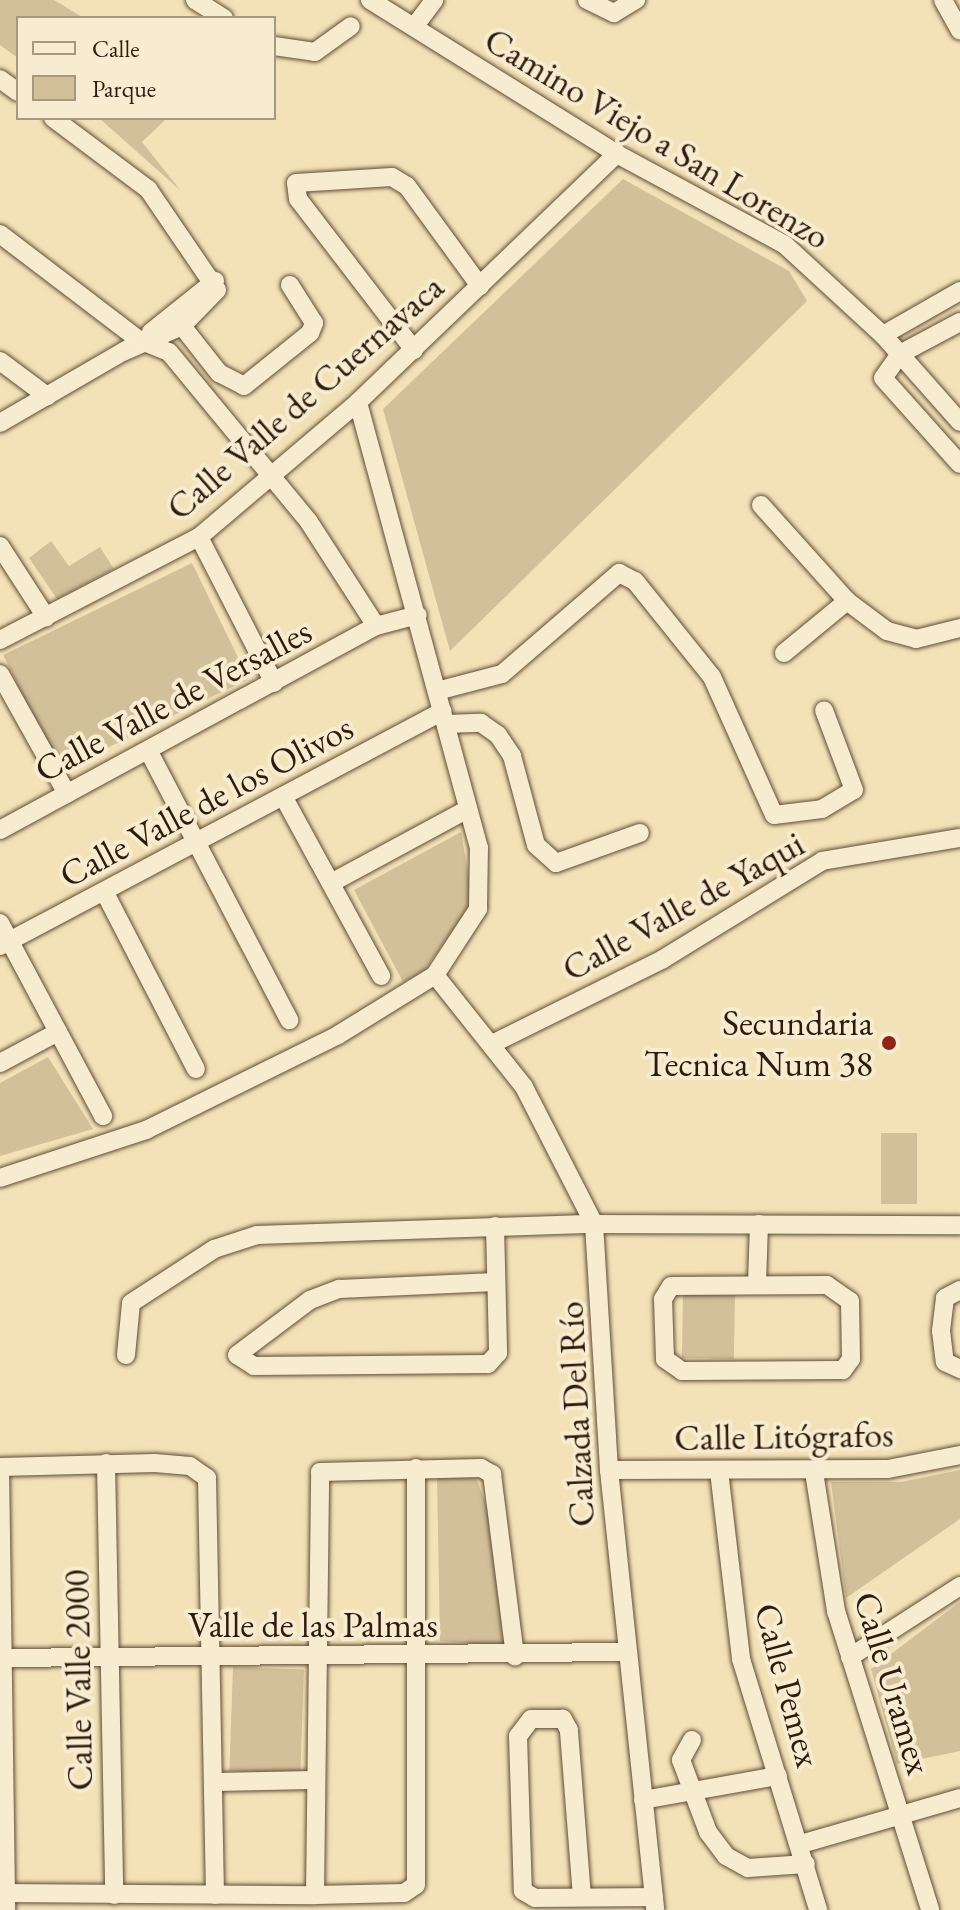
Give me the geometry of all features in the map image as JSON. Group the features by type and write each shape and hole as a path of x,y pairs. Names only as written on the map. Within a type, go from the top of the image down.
{"street":[{"name":"Camino Viejo a San Lorenzo","path":"370,0 617,154 785,245 883,335 960,422"},
{"path":"414,27 434,0"},
{"path":"587,0 614,13 636,0"},
{"path":"943,0 960,31"},
{"path":"204,2 222,16"},
{"path":"276,46 315,52 351,26"},
{"path":"0,423 185,319 215,298 215,281 148,189 56,120"},
{"name":"Calle Valle de Cuernavaca","path":"0,640 199,537 358,402 617,154"},
{"path":"414,350 298,199 296,183 392,177 407,186 480,286"},
{"path":"0,234 145,342 169,352 331,552 376,626"},
{"path":"185,319 219,373 244,386 310,333 314,323 290,285"},
{"path":"883,335 960,291"},
{"path":"960,322 900,354 884,373 886,385 925,418 960,464"},
{"path":"0,361 47,396"},
{"path":"0,1178 146,1130 338,1035 435,975 470,927 482,894 468,809 358,402"},
{"path":"761,505 847,601 900,635 936,637 960,628"},
{"path":"199,537 274,683"},
{"path":"0,546 46,617"},
{"path":"437,691 502,674 619,573 635,581 712,677 774,815 822,809 851,796 851,770 824,710"},
{"path":"784,653 847,601"},
{"name":"Calle Valle de Versalles","path":"0,830 376,626 418,615"},
{"path":"0,674 67,794"},
{"path":"445,718 481,723 498,735 512,756 536,845 556,863 640,833"},
{"name":"Calle Valle de los Olivos","path":"5,944 283,796 445,718"},
{"path":"148,750 289,1020"},
{"path":"283,796 381,976"},
{"path":"331,883 468,809"},
{"name":"Calle Valle de Yaqui","path":"492,1044 663,959 810,867 960,838"},
{"path":"105,893 196,1069"},
{"path":"0,923 5,944 58,1032 103,1116"},
{"name":"Calzada Del Río","path":"435,975 492,1044 549,1130 594,1224 609,1470 625,1652 655,1903 582,1897 535,1898 520,1884 518,1736 531,1719 563,1719 569,1730 582,1897"},
{"path":"0,1063 58,1032"},
{"path":"126,1355 131,1303 242,1237 594,1224 960,1225"},
{"path":"757,1284 759,1224"},
{"path":"495,1226 498,1353 488,1364 254,1366 237,1355 310,1300 339,1289 495,1282"},
{"path":"757,1284 845,1292 849,1366 835,1373 669,1366 663,1299 671,1286 757,1284"},
{"path":"960,1290 945,1298 941,1331 945,1362 960,1369"},
{"name":"Calle Litógrafos","path":"609,1470 814,1472 888,1469 960,1455"},
{"path":"215,1895 209,1486 190,1466 106,1463 0,1467 4,1899 404,1893 420,1872 416,1468"},
{"name":"Calle Valle 2000","path":"106,1463 114,1895"},
{"path":"315,1895 318,1657 316,1483 320,1472 337,1466 481,1468 495,1481 515,1657"},
{"name":"Calle Pemex","path":"719,1471 734,1624 818,1910"},
{"name":"Calle Uramex","path":"814,1472 823,1556 850,1657 930,1910"},
{"path":"850,1657 960,1586"},
{"name":"Valle de las Palmas","path":"2,1658 515,1657 625,1652"},
{"path":"692,1740 681,1760 691,1791 726,1856 748,1868 806,1864"},
{"path":"643,1800 778,1776"},
{"path":"213,1782 315,1780"},
{"path":"801,1844 960,1798"}],"green space":[{"path":"0,0 54,0 81,16 16,16 16,57 0,45"},
{"path":"101,120 165,120 142,142 181,191"},
{"path":"623,179 789,271 807,301 450,651 383,409"},
{"path":"51,541 69,566 100,547 114,569 57,599 29,558"},
{"path":"192,563 249,679 60,771 3,655"},
{"path":"461,832 473,901 424,971 403,982 354,890"},
{"path":"48,1057 93,1129 0,1156 0,1083"},
{"path":"881,1133 917,1133 917,1204 881,1204"},
{"path":"683,1294 735,1295 734,1359 682,1358"},
{"path":"960,1470 960,1519 846,1598 831,1482 901,1482"},
{"path":"437,1477 476,1477 493,1525 506,1646 440,1641"},
{"path":"960,1602 960,1751 897,1764 871,1669"},
{"path":"233,1667 304,1669 300,1773 229,1771"}],"place":[{"name":"Secundaria Tecnica Num 38","path":"889,1043"}]}
